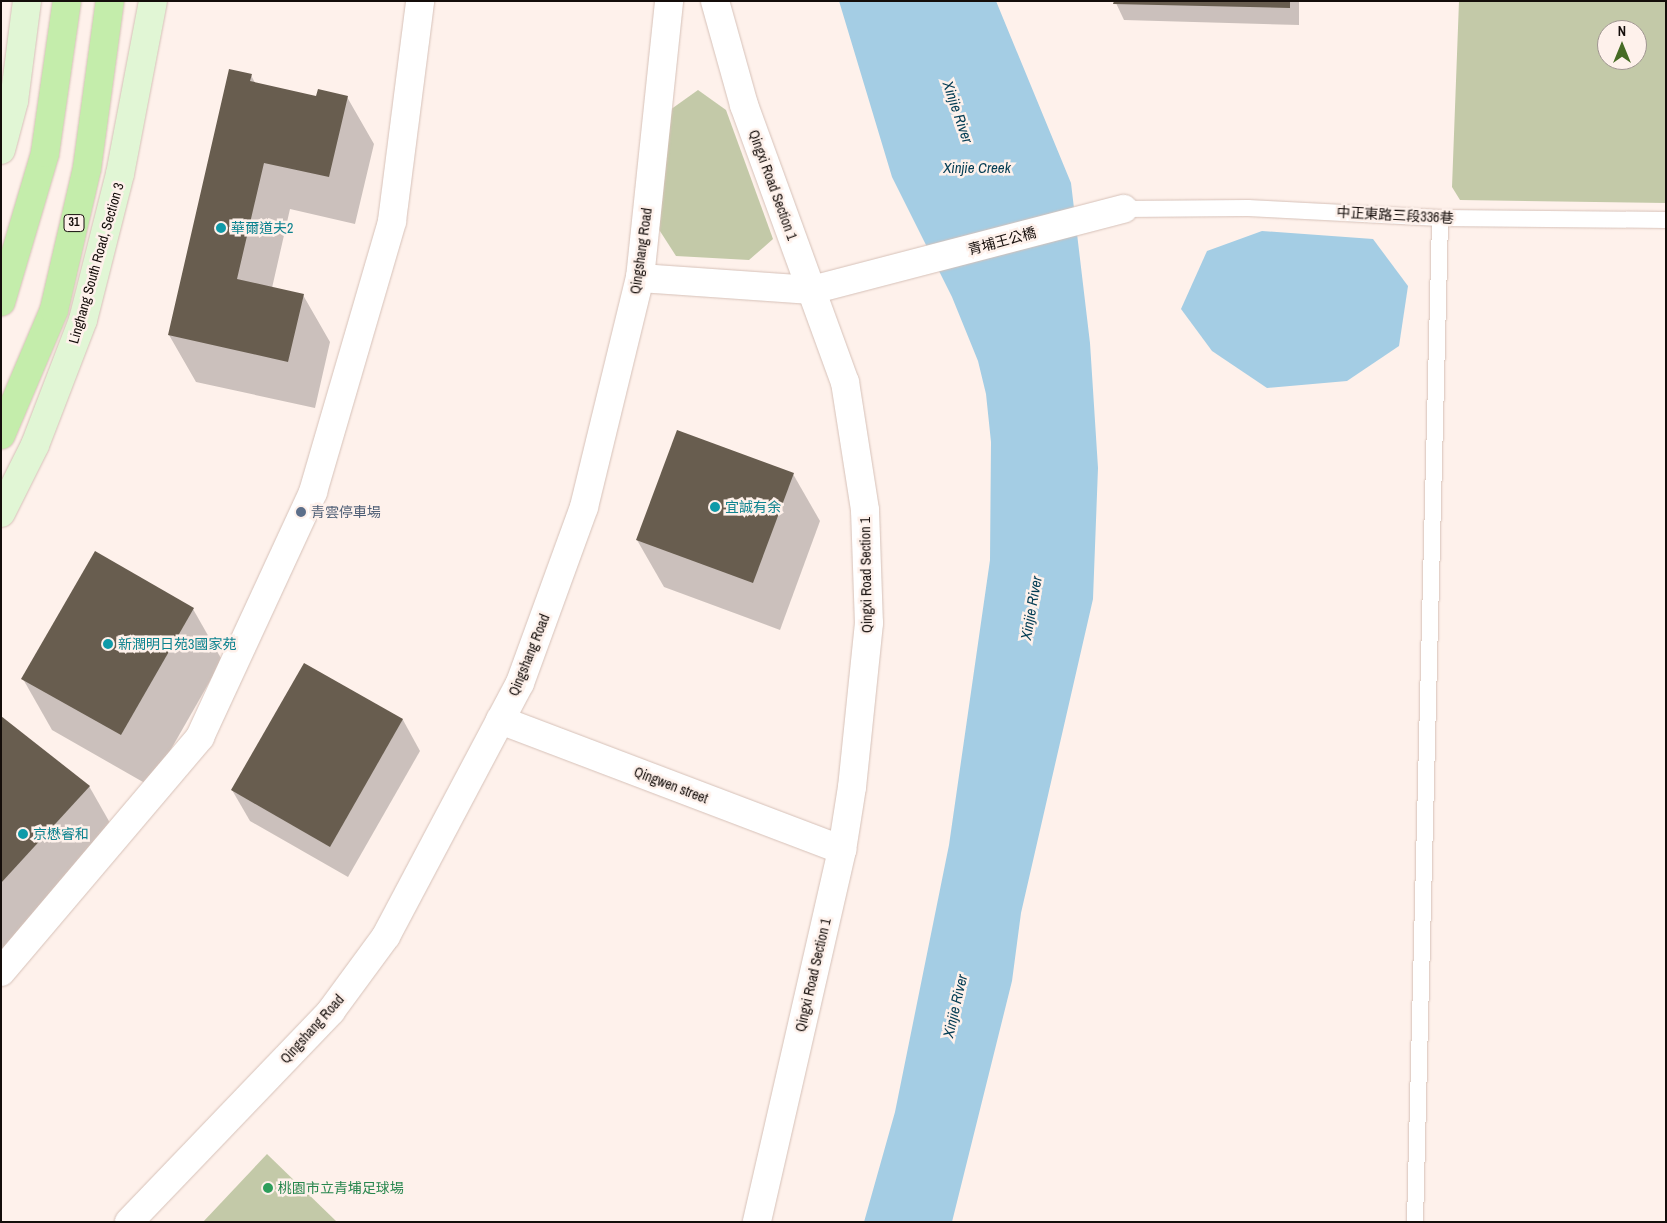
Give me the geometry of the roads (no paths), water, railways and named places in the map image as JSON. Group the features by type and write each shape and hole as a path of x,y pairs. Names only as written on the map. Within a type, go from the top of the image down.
{"main road":[{"path":"1,302 45,153 67,1"},
{"name":"Linghang South Road, Section 3","path":"1,434 54,310 87,168 110,1"}],"street":[{"path":"1,150 14,101 27,1"},
{"name":"Linghang South Road, Section 3","path":"1,513 35,445 83,320 120,174 153,1"},
{"path":"1,972 200,737 313,492 392,221 420,1"},
{"name":"Qingshang Road","path":"128,1222 331,1011 348,989 386,936 520,683 584,506 640,278 670,1"},
{"name":"Qingxi Road Section 1","path":"715,1 744,104 845,382 865,510 868,623 842,850 757,1222"},
{"name":"青埔王公橋","path":"640,278 812,290 1124,209"},
{"name":"Qingwen street","path":"500,720 842,850"}],"lane":[{"name":"中正東路三段336巷","path":"1124,209 1248,208 1440,218 1666,220"},
{"path":"1415,1222 1440,218"}],"water":[{"name":"Xinjie Creek","path":"839,1 996,1 1071,183 1090,343 1098,468 1093,599 1021,913 1012,981 952,1222 864,1222 895,1112 949,845 990,560 991,442 986,394 978,361 952,297 892,177"},
{"path":"1262,231 1373,239 1408,286 1399,346 1347,381 1267,388 1212,351 1181,309 1207,251"}],"place":[{"name":"華爾道夫2","path":"221,228"},
{"name":"宜誠有余","path":"715,507"},
{"name":"青雲停車場","path":"301,512"},
{"name":"新潤明日苑3國家苑","path":"108,644"},
{"name":"京懋睿和","path":"23,834"},
{"name":"桃園市立青埔足球場","path":"268,1188"}],"water label":[{"name":"Xinjie River","path":"958,112"},
{"name":"Xinjie River","path":"1031,608"},
{"name":"Xinjie River","path":"955,1006"}]}
